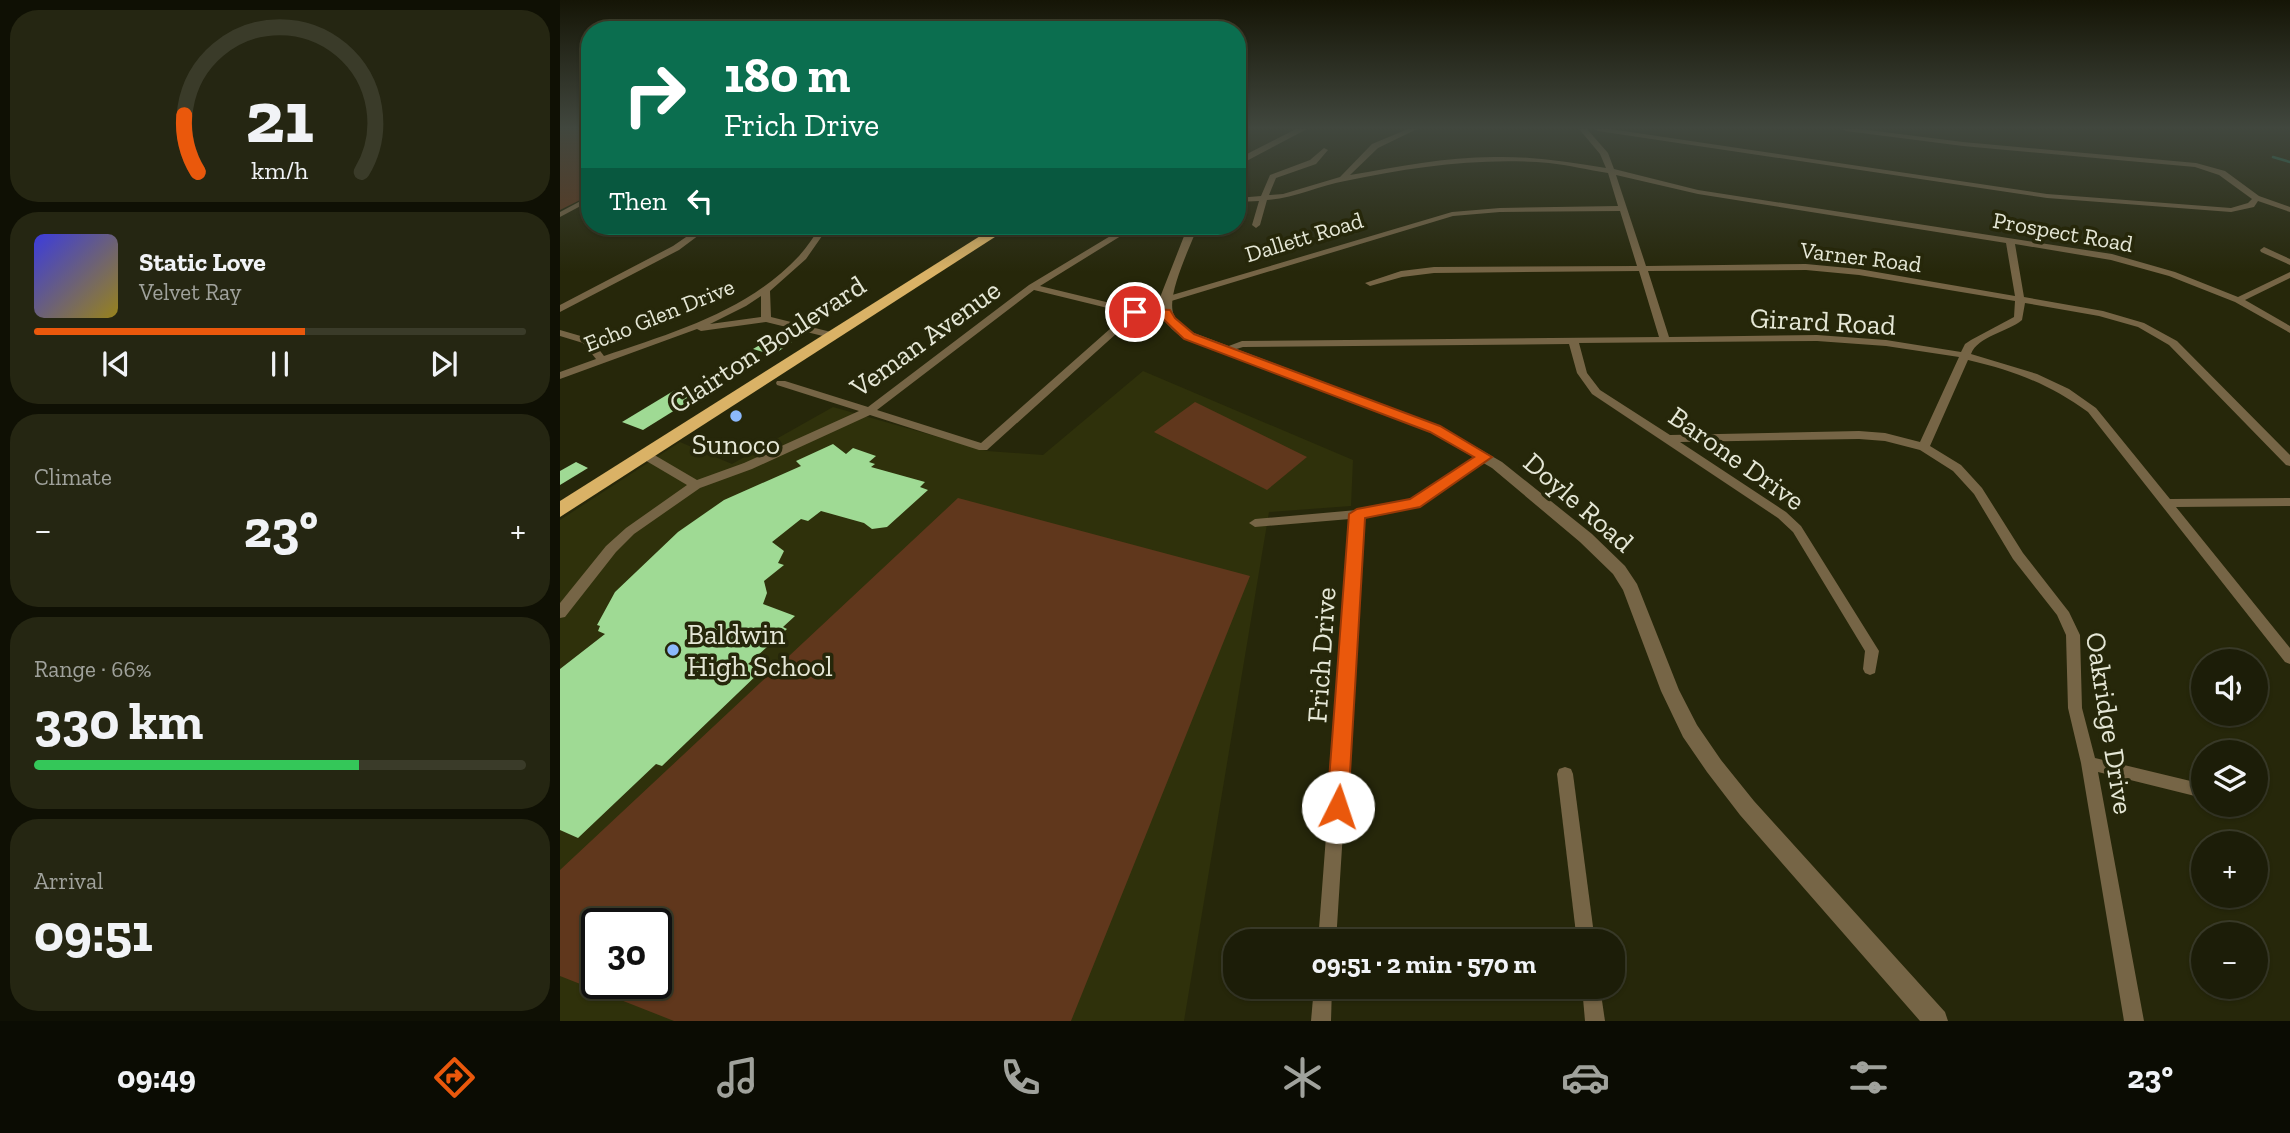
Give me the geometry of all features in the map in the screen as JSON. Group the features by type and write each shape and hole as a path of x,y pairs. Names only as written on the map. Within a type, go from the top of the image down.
{"highway":[{"name":"Clairton Boulevard","path":"560,510 991,235"}],"street":[{"path":"1256,225 1263,199 1274,177"},
{"name":"Prospect Road","path":"1246,200 1307,191 1355,177"},
{"path":"1613,177 1665,340"},
{"name":"Prospect Road","path":"1634,177 1698,192 2112,257 2172,274 2238,300 2290,330"},
{"path":"1909,177 2059,197 2231,210 2251,205 2256,198"},
{"path":"2228,177 2256,198 2290,211"},
{"path":"560,215 581,203"},
{"name":"Dallett Road","path":"1166,307 1452,214 1500,210 1622,208"},
{"path":"560,309 676,248 694,235"},
{"name":"Echo Glen Drive","path":"560,376 687,330 766,292 813,248 820,235"},
{"name":"Veman Avenue","path":"560,613 611,549 630,531 696,485 748,466 870,411 1032,287 1117,235"},
{"path":"1032,287 1135,312 1166,307 1190,235"},
{"path":"1924,447 1964,356 1978,339 2011,325 2019,318 2020,299 2010,241"},
{"path":"2264,250 2290,262"},
{"name":"Varner Road","path":"1370,283 1401,274 1434,270 1831,269 2100,313 2141,325 2157,333 2186,355 2290,461"},
{"path":"2238,300 2290,275"},
{"path":"766,292 766,319"},
{"name":"Doyle Road","path":"1166,307 1169,320 1189,336 1435,429 1485,457 1586,538 1619,570 1631,589 1670,691 1690,731 1714,766 1747,808 1921,1000 1936,1021"},
{"path":"781,383 983,447 1135,312"},
{"path":"687,330 766,319 831,335"},
{"path":"560,333 587,341 601,359"},
{"name":"Girard Road","path":"1223,350 1242,344 1848,340 1964,356 2015,368 2076,396 2107,427 2290,658"},
{"name":"Barone Drive","path":"1574,342 1587,383 1763,501 1797,529 1872,651 1870,669"},
{"name":"Oakridge Drive","path":"1670,439 1859,435 1885,437 1924,447 1956,468 1973,485 2018,556 2062,612 2073,635 2075,708 2089,763 2134,1021"},
{"path":"647,456 696,485"},
{"path":"1255,523 1357,514 1415,503 1485,457"},
{"path":"2168,503 2290,502"},
{"name":"Frich Drive","path":"1328,929 1357,514"},
{"path":"2089,763 2191,789"},
{"path":"1565,775 1584,929"},
{"path":"1321,1021 1323,999"},
{"path":"1592,999 1595,1021"}],"shaded area":[{"path":"560,177 581,177 581,200 560,210"},
{"path":"1143,371 1353,460 1351,506 1269,512 1184,1021 560,1021 560,520 680,442 732,464 833,407 987,451 1043,455"},
{"path":"1195,402 1307,457 1267,490 1154,432"},
{"path":"958,498 1250,576 1071,1021 674,1021 618,999 672,999 672,908 581,908 581,984 560,976 560,870"}],"building":[{"path":"773,337 792,342 773,355 753,349"},
{"path":"675,390 696,397 643,430 622,422"},
{"name":"Baldwin High School","path":"833,444 846,454 853,448 876,456 869,462 875,464 871,467 925,482 920,487 928,490 887,527 872,529 864,523 821,511 808,521 801,519 772,542 784,551 778,563 784,565 764,581 767,593 763,604 795,616 783,627 787,629 748,664 762,670 662,766 656,764 578,838 560,830 560,669 605,634 598,631 600,626 597,625 615,592 678,532 724,500 801,466 796,461"},
{"path":"576,462 588,468 560,485 560,471"}],"place":[{"name":"Sunoco","path":"736,416"},
{"name":"Baldwin High School","path":"673,650"}],"route":[{"path":"1135,312 1166,313 1177,328 1189,336 1435,429 1485,457 1433,494 1415,503 1357,514 1338,807"}]}
